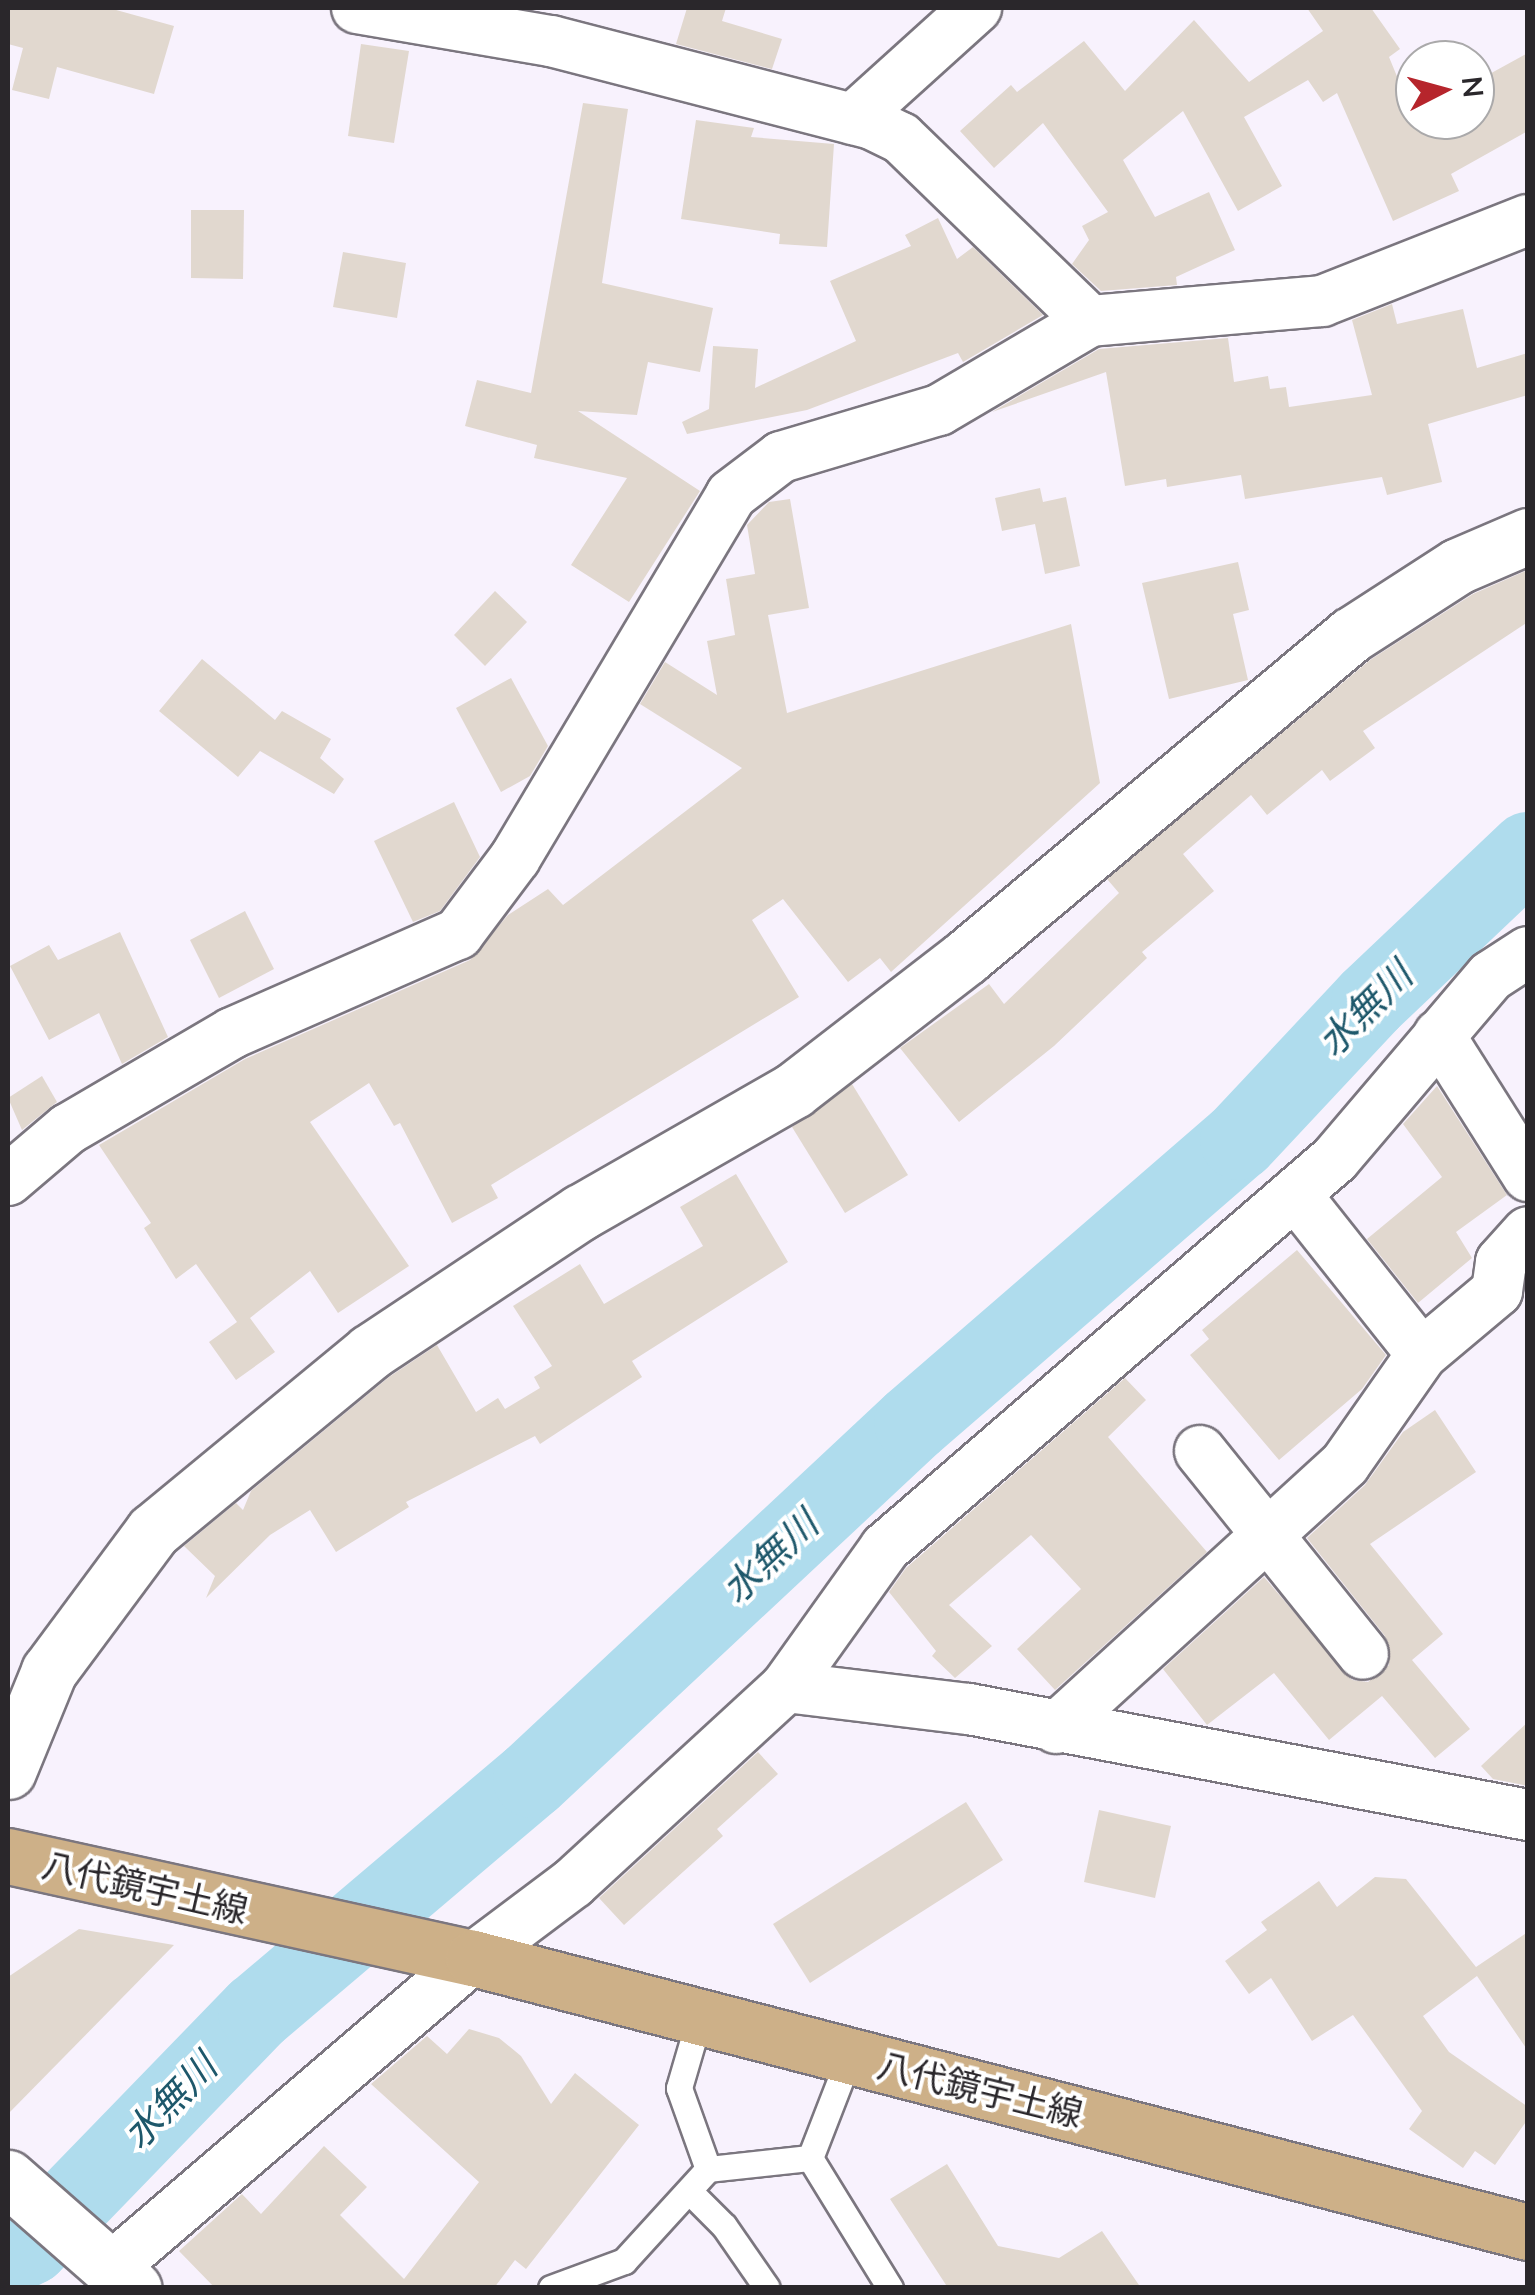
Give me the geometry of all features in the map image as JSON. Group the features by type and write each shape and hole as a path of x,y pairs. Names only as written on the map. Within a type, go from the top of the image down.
{"main road":[{"name":"八代鏡宇土線","path":"8,1856 452,1954 1528,2232"}],"street":[{"path":"356,8 526,21 853,119 901,138 1090,321"},
{"path":"853,119 976,8"},
{"path":"8,1180 68,1129 232,1032 458,934 515,858 731,495 782,456 939,410 1090,321 1322,301 1528,220"},
{"path":"8,1772 49,1671 152,1532 370,1352 581,1212 794,1090 966,957 1350,635 1458,566 1528,536"},
{"path":"8,2178 111,2268 452,1954 572,1883 786,1687 886,1548 1335,1159 1491,976 1528,952"},
{"path":"1439,1035 1528,1176"},
{"path":"1295,1194 1422,1354"},
{"path":"1056,1728 1346,1464 1422,1354 1497,1291 1502,1262 1528,1232"},
{"path":"1200,1451 1362,1654"},
{"path":"786,1687 969,1709 1528,1816"}],"lane":[{"path":"700,2016 679,2088 708,2170"},
{"path":"810,2158 850,2055"},
{"path":"550,2288 624,2261 708,2170 810,2158"},
{"path":"810,2158 890,2288"},
{"path":"688,2191 724,2226 766,2288"}],"building":[{"path":"8,8 109,8 174,26 154,94 57,67 49,99 12,90 23,48 8,44"},
{"path":"687,8 726,8 722,21 782,39 772,69 676,44"},
{"path":"1307,8 1371,8 1395,42 1395,53 1389,57 1395,72 1395,140 1495,140 1495,71 1528,53 1528,131 1451,174 1459,191 1393,221 1337,93 1323,102 1308,80 1244,117 1282,186 1238,211 1183,111 1123,160 1155,217 1209,192 1235,250 1176,277 1177,285 1101,291 1072,264 1089,240 1082,226 1108,212 1043,123 994,168 960,131 1011,85 1017,92 1084,41 1125,91 1194,20 1249,82 1323,31"},
{"path":"361,44 409,51 394,143 348,136"},
{"path":"583,103 628,109 602,283 713,308 700,372 648,362 637,415 578,411 700,491 629,602 571,565 627,478 534,458 537,445 465,426 477,380 531,393"},
{"path":"696,120 754,128 751,137 834,144 827,247 779,244 780,234 681,219"},
{"path":"191,210 244,210 243,279 191,278"},
{"path":"938,218 957,259 973,247 1043,315 963,362 958,353 807,410 687,434 682,422 709,409 713,346 758,349 755,388 856,341 830,281 911,246 905,235"},
{"path":"343,252 406,263 397,318 333,307"},
{"path":"1392,304 1397,324 1463,309 1477,368 1528,353 1528,395 1428,424 1442,482 1387,495 1382,477 1245,499 1241,475 1167,487 1166,479 1125,486 1106,372 992,412 1099,349 1228,338 1234,382 1268,376 1270,389 1286,387 1289,407 1372,395 1352,320"},
{"path":"1040,488 1043,502 1066,497 1080,566 1045,574 1035,524 1002,531 995,498"},
{"path":"790,499 809,608 768,615 787,713 1071,624 1100,783 891,972 880,958 848,982 783,899 752,920 799,997 491,1185 498,1198 452,1223 400,1123 394,1126 369,1083 310,1122 409,1266 338,1313 310,1271 250,1318 275,1352 236,1380 209,1342 237,1322 196,1264 176,1279 144,1228 151,1223 99,1145 245,1059 470,960 508,915 548,889 563,905 742,768 640,704 665,662 717,695 707,641 735,635 726,579 755,574 747,525 769,502"},
{"path":"1238,562 1249,610 1233,614 1248,680 1169,699 1142,583"},
{"path":"1528,570 1528,622 1363,731 1375,748 1330,781 1322,770 1267,815 1251,795 1183,854 1214,891 1142,952 1147,958 1054,1046 959,1122 900,1048 989,984 1004,1004 1119,893 1107,879 1370,660 1473,594"},
{"path":"495,591 527,622 485,666 454,635"},
{"path":"202,659 275,720 282,711 331,739 320,758 344,779 334,794 260,751 238,777 159,711"},
{"path":"511,678 548,746 530,776 501,792 456,708"},
{"path":"454,802 480,857 440,911 413,922 374,841"},
{"path":"245,911 274,969 219,998 190,940"},
{"path":"120,932 168,1037 122,1064 99,1013 49,1040 10,966 49,945 58,960"},
{"path":"42,1076 57,1102 22,1130 8,1098"},
{"path":"852,1084 908,1175 845,1213 792,1127"},
{"path":"1437,1086 1507,1195 1456,1232 1472,1258 1418,1303 1367,1239 1442,1177 1403,1124"},
{"path":"736,1174 788,1262 632,1361 642,1377 540,1444 535,1436 406,1502 409,1507 336,1552 310,1510 270,1535 206,1598 215,1576 184,1546 236,1503 243,1510 251,1491 389,1377 437,1345 476,1412 498,1398 505,1409 540,1388 534,1377 552,1366 513,1306 580,1264 604,1304 703,1246 680,1207"},
{"path":"1297,1250 1386,1355 1362,1389 1279,1460 1190,1355 1209,1339 1202,1330"},
{"path":"1125,1378 1146,1400 1108,1437 1207,1552 1055,1690 1017,1649 1081,1589 1031,1535 949,1605 992,1646 955,1678 932,1656 936,1651 889,1592 906,1568"},
{"path":"1435,1410 1476,1472 1370,1544 1443,1634 1412,1660 1470,1729 1435,1758 1382,1696 1329,1740 1274,1673 1207,1725 1163,1669 1264,1577 1352,1680 1368,1682 1389,1665 1385,1636 1307,1538 1365,1485 1403,1432"},
{"path":"1528,1722 1528,1786 1493,1779 1481,1766"},
{"path":"758,1752 778,1774 717,1829 723,1836 624,1925 599,1898"},
{"path":"966,1802 1003,1860 810,1983 773,1924"},
{"path":"1099,1810 1171,1826 1155,1898 1084,1882"},
{"path":"1375,1877 1406,1879 1476,1967 1528,1932 1528,2051 1477,1976 1423,2016 1449,2052 1528,2107 1528,2119 1495,2165 1475,2151 1463,2168 1409,2129 1422,2111 1353,2015 1312,2041 1271,1978 1249,1994 1225,1961 1267,1930 1261,1922 1319,1881 1337,1907"},
{"path":"79,1929 174,1945 8,2114 8,1977"},
{"path":"469,2029 499,2038 521,2056 551,2104 575,2073 639,2125 526,2269 515,2260 494,2288 215,2288 179,2251 242,2194 261,2214 324,2146 367,2187 340,2215 404,2279 479,2182 371,2084 427,2036 447,2054"},
{"path":"947,2164 998,2246 1059,2258 1102,2231 1141,2288 948,2288 890,2199"}],"waterway":[{"name":"水無川","path":"8,2257 30,2246 257,2012 532,1779 913,1423 1239,1141 1370,1001 1528,851"}]}
